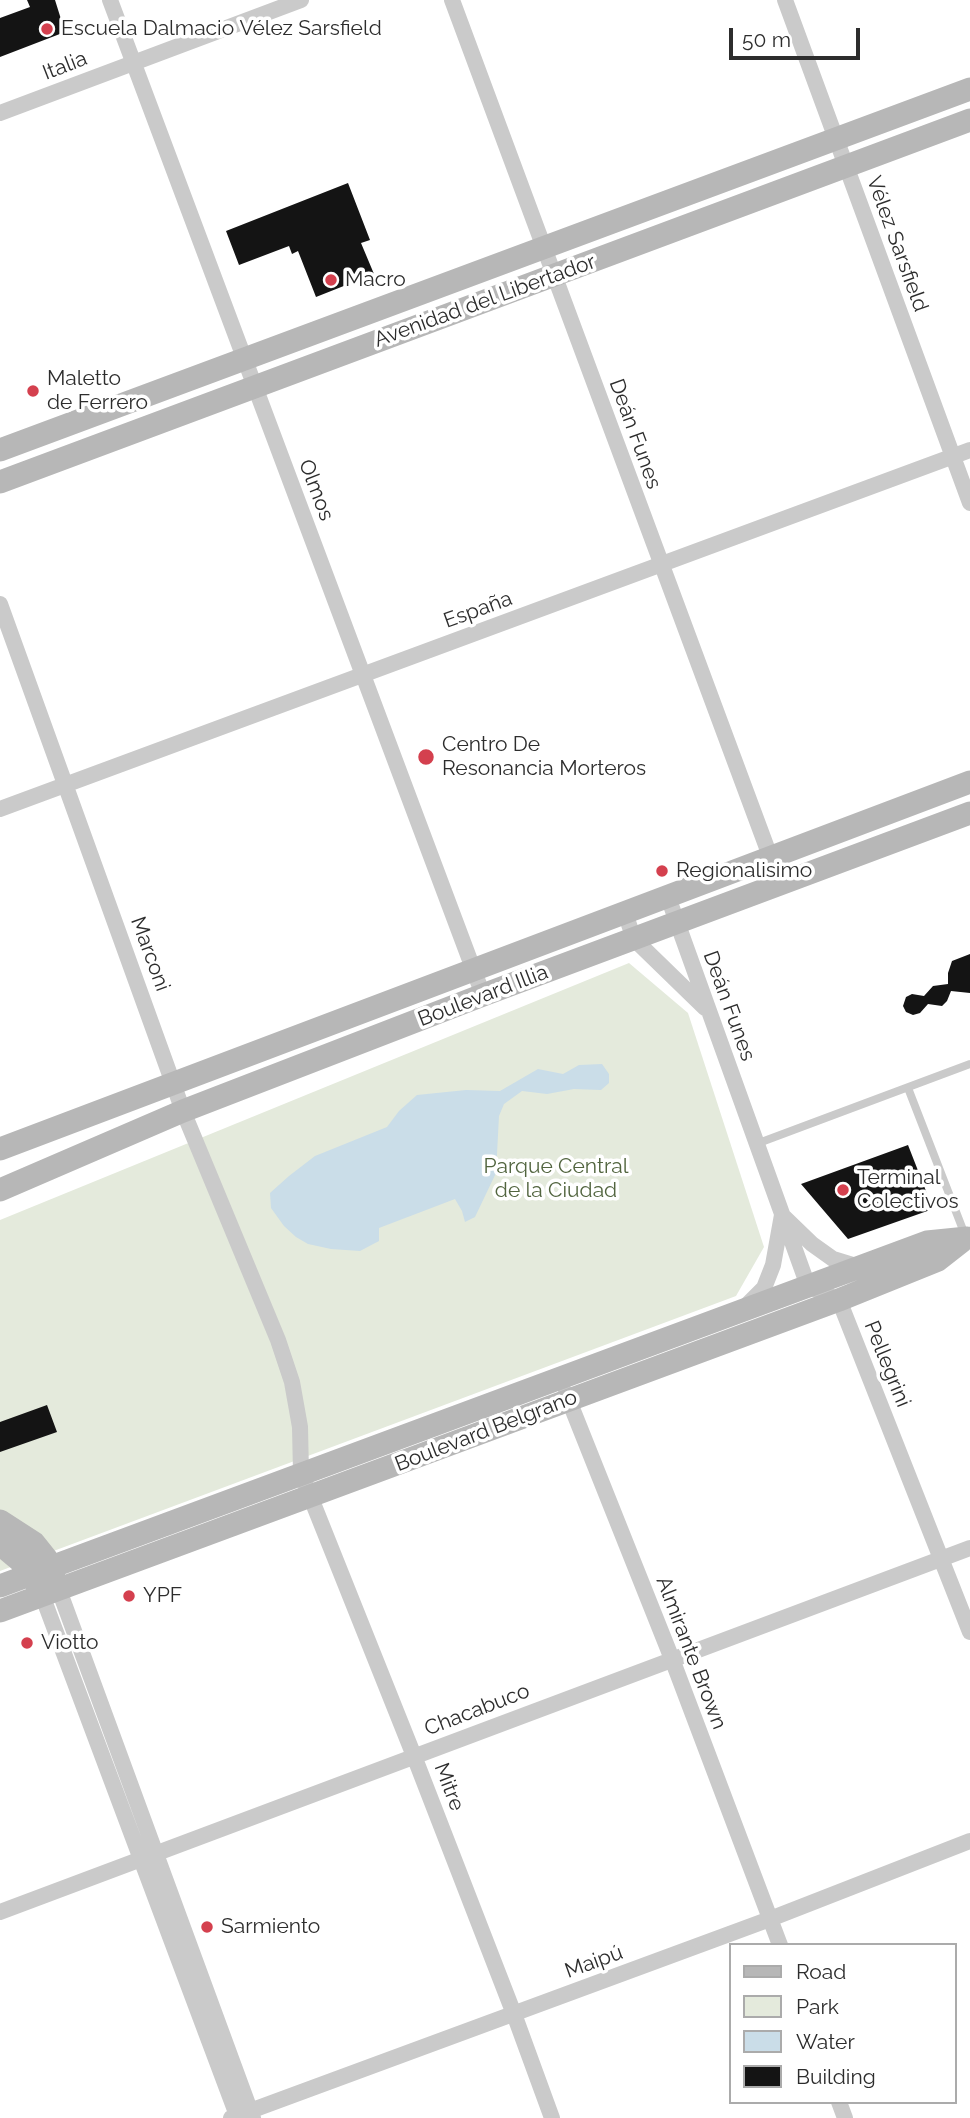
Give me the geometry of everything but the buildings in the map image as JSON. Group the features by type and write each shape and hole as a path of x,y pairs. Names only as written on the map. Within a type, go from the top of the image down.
{"street":[{"name":"Olmos","path":"110,0 483,995"},
{"name":"Italia","path":"0,113 301,0"},
{"name":"Deán Funes","path":"452,0 780,883"},
{"name":"Vélez Sarsfield","path":"785,0 970,503"},
{"name":"Avenidad del Libertador","path":"0,450 970,89"},
{"name":"Avenidad del Libertador","path":"0,482 970,120"},
{"name":"España","path":"0,809 970,450"},
{"name":"Marconi","path":"0,604 183,1111 278,1340 292,1382 300,1427 301,1473"},
{"name":"Boulevard Illia","path":"0,1149 970,782"},
{"name":"Boulevard Illia","path":"0,1190 183,1111 483,995 970,813"},
{"name":"Deán Funes","path":"668,897 754,1137"},
{"path":"625,914 634,939 709,1013"},
{"path":"754,1137 808,1286 839,1300"},
{"path":"782,1215 812,1244 833,1259 859,1267"},
{"path":"743,1310 764,1288 773,1265 782,1215"},
{"name":"Boulevard Belgrano","path":"0,1611 46,1582 301,1473 927,1242 968,1238"},
{"name":"Boulevard Belgrano","path":"0,1586 46,1582 310,1497 839,1300 938,1261 968,1238"},
{"name":"Pellegrini","path":"839,1300 970,1632"},
{"name":"Almirante Brown","path":"561,1377 672,1659 779,1943"},
{"name":"Mitre","path":"301,1473 414,1756 552,2118"},
{"path":"0,1521 34,1543 242,2116"},
{"path":"0,1544 46,1582"},
{"name":"Chacabuco","path":"0,1912 970,1548"},
{"name":"Maipú","path":"242,2116 770,1919 970,1841"}],"lane":[{"path":"754,1137 908,1088 970,1064"},
{"path":"908,1088 968,1238"}],"green space":[{"name":"Parque Central de la Ciudad","path":"629,963 688,1013 764,1247 736,1296 0,1571 0,1220"}],"water":[{"path":"602,1064 609,1074 609,1083 601,1090 574,1089 547,1094 522,1091 504,1104 499,1116 496,1173 475,1217 465,1222 455,1199 379,1228 379,1241 360,1251 331,1249 308,1244 296,1237 271,1208 270,1193 289,1176 315,1156 387,1127 399,1111 417,1095 466,1090 500,1091 538,1069 563,1074 579,1065"}],"place":[{"name":"Escuela Dalmacio Vélez Sarsfield","path":"47,29"},
{"name":"Macro","path":"331,280"},
{"name":"Maletto de Ferrero","path":"33,391"},
{"name":"Centro De Resonancia Morteros","path":"426,757"},
{"name":"Regionalisimo","path":"662,871"},
{"name":"Terminal Colectivos","path":"843,1190"},
{"name":"YPF","path":"129,1596"},
{"name":"Viotto","path":"27,1643"},
{"name":"Sarmiento","path":"207,1927"}]}
